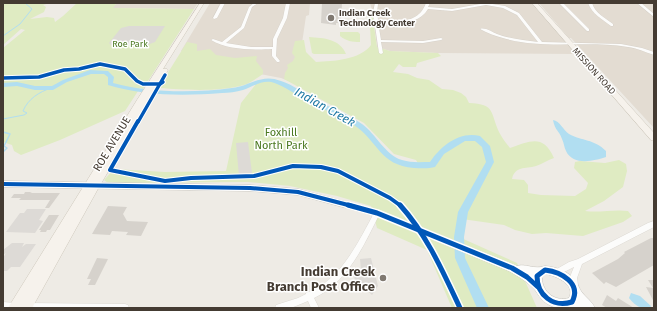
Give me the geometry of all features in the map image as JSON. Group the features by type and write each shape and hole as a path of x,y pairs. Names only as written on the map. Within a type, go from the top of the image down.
{"main road":[{"name":"ROE AVENUE","path":"20,307 202,3"},
{"name":"ROE AVENUE","path":"178,43 206,3"},
{"name":"MISSION ROAD","path":"534,3 654,138"}],"street":[{"path":"215,18 223,3"},
{"path":"224,43 243,27 251,7 256,3"},
{"path":"278,61 274,56 275,39 285,18 288,3"},
{"path":"377,22 404,22 413,20 422,15 428,3"},
{"path":"561,3 588,30"},
{"path":"590,3 591,8 612,25"},
{"path":"639,3 654,16"},
{"path":"376,4 375,12 381,52"},
{"path":"426,8 452,10 486,4 504,7 518,14 540,42"},
{"path":"482,29 495,36 508,40 622,44 639,48 654,54"},
{"path":"380,42 428,41 441,39"},
{"path":"213,40 251,48 274,48"},
{"path":"3,184 272,189 319,197 378,213 512,268 527,276 547,298 553,302 579,308"},
{"path":"279,308 288,306 325,288 349,266 378,213"},
{"path":"558,272 654,224"},
{"path":"567,305 575,298 573,278 579,262"},
{"path":"512,268 540,272 545,270 558,272 564,276 590,308"},
{"path":"538,287 536,281 540,272"},
{"path":"310,296 315,308"},
{"path":"3,306 125,308"}],"shaded area":[{"path":"86,3 198,3 194,9 112,8 116,4"},
{"path":"210,3 310,3 309,15 306,16 296,84 281,78 260,74 181,51"},
{"path":"370,3 531,3 576,54 438,53 390,51 377,47 373,13"},
{"path":"539,3 654,3 654,128 571,38 569,38"},
{"path":"129,26 165,26 155,42 147,45 111,45 109,43 121,28"},
{"path":"248,142 252,173 239,176 236,143"},
{"path":"27,209 46,209 39,220 43,221 35,233 6,232 20,213 24,213"},
{"path":"12,243 24,243 22,247 26,244 36,244 20,267 11,267 7,271 3,271 3,258 6,253 3,255 3,250"},
{"path":"371,258 378,286 372,295 354,278 361,270 360,259"}],"green space":[{"name":"Roe Park","path":"3,3 50,3 43,5 46,7 44,12 30,19 47,17 54,18 55,22 77,3 116,4 113,8 194,9 143,89 140,88 125,111 60,140 21,155 14,151 12,145 3,142 3,48 25,30 21,29 3,45"},
{"name":"Foxhill North Park","path":"372,12 377,47 390,51 438,53 441,56 417,63 416,67 403,67 399,64 393,72 408,74 417,78 429,80 442,89 453,90 461,93 466,97 469,103 484,105 491,111 500,134 510,148 536,141 541,142 550,150 554,158 536,166 518,170 513,175 512,179 524,180 528,185 528,193 575,196 586,189 588,183 574,168 575,162 605,163 619,160 626,164 627,171 623,187 604,201 585,211 628,211 632,216 623,222 583,236 546,233 532,234 515,230 504,225 462,219 459,237 517,263 537,308 452,308 427,250 377,228 371,206 337,196 290,186 248,182 108,183 104,180 114,169 165,172 226,171 241,103 256,84 265,79 286,87 357,124 386,152 399,162 419,165 416,160 394,154 364,123 284,79 288,68 287,65 293,61 295,57 292,53 295,41 304,40 306,52 316,62 346,59 366,50 371,45 370,26 366,21"},
{"path":"340,32 358,32 360,34 360,42 345,39 340,36"},
{"path":"309,37 336,42 346,54 314,54 312,53"},
{"path":"187,42 197,44 197,51 210,49 216,55 235,58 257,56 256,61 263,70 263,74 244,85 224,89 191,90 160,88 159,87"}],"water":[{"path":"553,120 558,122 569,134 597,144 606,151 606,157 590,161 579,161 569,156"},
{"path":"631,293 640,296 651,306 650,308 636,305 629,298"}],"building":[{"name":"Indian Creek Technology Center","path":"322,3 342,3 341,23 336,23 336,25 321,23"},
{"path":"25,192 60,193 49,208 45,208 50,200 19,200 21,198 11,198 14,194 24,194"},
{"path":"108,206 127,207 123,214 127,221 148,222 141,236 126,235 128,232 112,231 110,235 92,234"},
{"path":"49,215 59,215 50,230 40,232 41,230 39,230"},
{"path":"651,238 654,238 654,265 616,287 606,282 604,284 592,273 618,259 625,253 624,252"},
{"path":"97,258 108,259 95,285 88,285 91,279 87,279"},
{"path":"648,280 654,280 654,302 646,287 653,288"},
{"path":"607,295 616,301 618,298 634,308 607,308 602,305"}],"waterway":[{"path":"3,36 20,24 32,9 25,3"},
{"name":"Indian Creek","path":"3,85 17,84 35,88 53,88 65,81 90,72 106,72 111,77 110,84 121,87 136,90 171,92 234,90 240,89 260,80 272,80 284,84 311,101 353,121 364,129 382,150 398,162 413,165 432,165 441,152 463,138 477,138 486,146 490,162 463,212 459,237 460,258 483,308"},
{"path":"3,119 24,115 27,113 23,111 28,103 38,94 51,88"},
{"path":"3,132 10,134 4,146 7,148 3,152"}],"cycle path":[{"path":"3,78 39,77 64,70 79,69 100,64 125,69 137,81 143,84 160,84 163,82"},
{"path":"165,75 110,170 165,181 191,178 254,176 293,166 321,167 338,171 390,198 399,204 410,216 425,241 433,250 460,308"},
{"path":"3,184 250,188 298,192 377,213 512,268 527,277 538,287"},
{"path":"545,270 557,273 569,280 575,290 575,296 572,302 559,304 547,299 539,289 537,283 537,276 545,270"}],"place":[{"name":"Indian Creek Technology Center","path":"331,18"},
{"name":"Indian Creek Branch Post Office","path":"383,278"}]}
